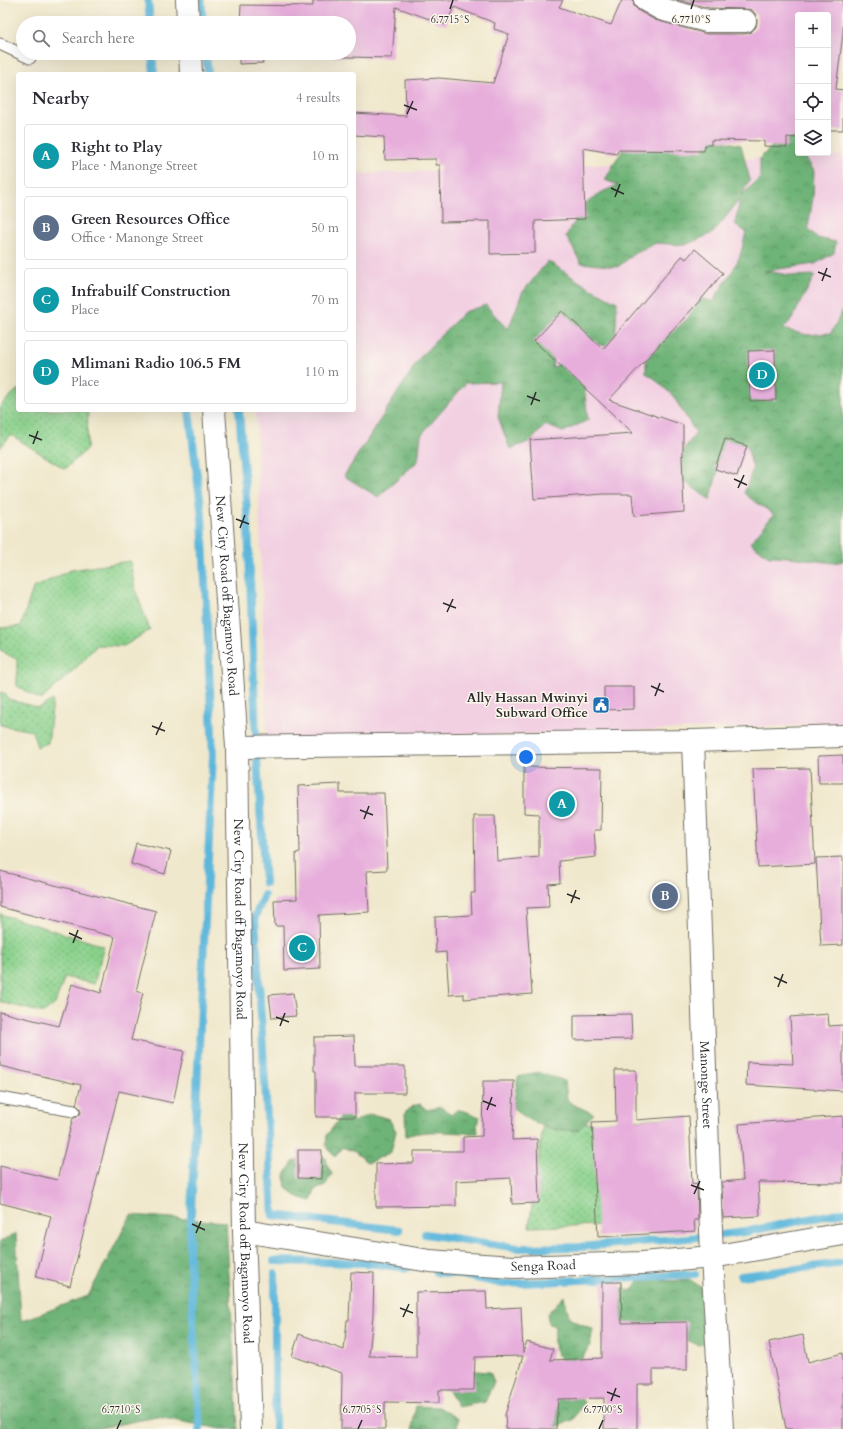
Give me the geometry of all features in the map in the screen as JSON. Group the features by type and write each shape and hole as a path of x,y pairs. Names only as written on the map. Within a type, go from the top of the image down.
{"street":[{"path":"187,0 188,16"},
{"path":"645,0 661,9 707,21 745,21"},
{"path":"190,60 191,72"},
{"name":"New City Road off Bagamoyo Road","path":"214,412 237,747 244,1231 251,1429"},
{"path":"237,747 693,741 843,736"},
{"name":"Manonge Street","path":"693,741 712,1257 722,1429"},
{"name":"Senga Road","path":"244,1231 430,1260 514,1267 642,1263 712,1257 843,1234"}],"lane":[{"path":"0,44 16,51"},
{"path":"0,1098 74,1111"}],"shaded area":[{"path":"843,155 843,724 267,743 256,412 356,412 356,174"}],"green space":[{"path":"795,137 795,156 805,156 814,171 813,198 808,228 817,238 836,242 834,253 815,264 764,271 796,276 815,275 792,319 783,329 807,335 831,333 843,310 843,561 833,563 791,557 769,556 750,543 774,514 744,493 753,469 747,446 732,450 718,470 710,500 675,474 684,449 696,433 673,396 654,378 646,373 646,359 688,318 702,298 713,302 735,267 746,232 735,224 740,199 713,233 685,245 656,243 635,253 618,267 581,263 566,236 585,204 602,192 618,185 605,180 616,160 631,139 713,139 741,145 750,180 741,196 760,178 760,158 776,143"},
{"path":"548,261 586,286 617,302 615,348 579,340 555,339 552,368 573,356 584,386 588,420 563,432 545,425 531,441 510,449 498,417 501,382 466,383 421,435 418,461 378,497 344,476 421,356 464,312 486,305 508,330 522,293"},
{"path":"16,391 16,412 88,412 87,449 65,469 11,435 0,448 0,406"},
{"path":"130,561 135,589 150,630 124,646 97,645 77,667 41,700 17,686 17,660 0,650 0,628 21,626 33,588 71,570"},
{"path":"0,692 6,694 8,699 39,708 53,700 48,743 37,747 32,731 0,725"},
{"path":"0,914 104,946 94,984 65,977 55,1004 44,1013 0,1002"},
{"path":"538,1072 565,1081 567,1099 572,1104 594,1114 577,1131 550,1129 529,1120 513,1108 518,1077"},
{"path":"420,1104 427,1110 441,1107 451,1115 457,1110 460,1110 480,1117 477,1125 478,1133 424,1132 406,1136 405,1113 413,1106"},
{"path":"343,1114 355,1122 368,1115 389,1119 396,1131 391,1152 368,1163 355,1152 342,1147 335,1157 326,1146 327,1135"},
{"path":"680,1117 685,1223 529,1227 543,1126"},
{"path":"309,1155 326,1158 327,1165 332,1174 324,1187 315,1189 311,1201 298,1197 286,1188 285,1175 293,1162"},
{"path":"131,1215 226,1222 238,1429 222,1429 157,1417 95,1429 0,1429 0,1242 16,1233 21,1321 88,1296"},
{"path":"645,1271 656,1279 671,1281 689,1279 707,1289 711,1339 698,1345 687,1340 622,1328 620,1288 631,1291"},
{"path":"564,1296 570,1319 593,1329 590,1345 578,1365 565,1364 561,1359 554,1347 555,1326 549,1324 547,1314"},
{"path":"465,1363 475,1371 490,1372 494,1382 485,1402 458,1407 440,1375"},
{"path":"543,1380 578,1396 584,1402 573,1420 556,1427"},
{"path":"416,1406 439,1407 458,1419 457,1429 412,1429"}],"building":[{"path":"313,0 563,0 559,7 611,25 622,0 633,0 634,6 639,11 655,20 707,34 745,34 751,32 756,27 756,15 752,10 709,8 676,0 843,0 843,33 836,89 843,90 843,130 831,130 831,12 795,12 795,138 787,137 787,147 764,146 764,141 711,140 711,145 705,145 704,151 618,150 617,154 583,148 585,219 535,221 535,253 490,254 490,221 441,222 440,165 436,165 436,159 385,160 384,137 356,135 356,113 406,116 405,80 439,78 493,83 509,34 494,29 495,23 454,7 446,25 396,7 392,58 356,57 356,16 240,16 241,5 313,6"},
{"path":"239,60 263,60 263,63 239,64"},
{"path":"695,249 723,273 704,296 609,400 683,425 683,456 682,455 684,512 634,516 632,494 604,494 534,499 530,440 633,433 534,341 562,311 603,349 682,256 686,259"},
{"path":"775,350 776,400 750,401 748,351"},
{"path":"725,439 747,446 737,476 715,469"},
{"path":"604,687 634,687 634,709 604,710"},
{"path":"843,755 843,783 819,783 818,756"},
{"path":"524,767 602,768 601,830 594,830 596,857 559,861 560,883 548,884 549,907 526,908 532,994 464,999 464,994 449,995 446,952 436,953 435,917 472,915 471,893 475,893 474,816 495,816 497,861 539,857 539,814 524,813"},
{"path":"810,768 815,864 758,867 753,769"},
{"path":"340,784 340,793 384,793 387,870 367,871 369,912 319,915 320,969 284,971 283,926 275,926 274,900 297,899 296,853 300,852 298,786"},
{"path":"136,843 171,851 165,874 131,864"},
{"path":"843,857 843,945 821,946 816,858"},
{"path":"0,871 156,911 136,991 143,993 131,1040 184,1051 173,1103 119,1091 70,1286 36,1277 51,1216 0,1203 0,1166 57,1180 73,1118 77,1117 81,1113 80,1108 76,1105 81,1085 0,1066 0,1012 59,1026 72,984 101,993 115,937 0,907"},
{"path":"293,993 296,1016 272,1018 269,995"},
{"path":"631,1014 632,1039 574,1040 574,1015"},
{"path":"828,1014 829,1026 843,1025 843,1091 746,1085 747,1062 793,1064 790,1017"},
{"path":"354,1036 355,1066 405,1066 405,1093 355,1093 355,1117 316,1117 314,1037"},
{"path":"615,1070 636,1070 636,1120 689,1116 692,1184 697,1183 698,1220 694,1220 695,1231 598,1237 592,1122 616,1121"},
{"path":"483,1081 514,1081 512,1140 537,1139 539,1203 512,1204 511,1178 456,1181 456,1206 376,1207 376,1164 414,1163 414,1151 463,1151 463,1137 482,1136"},
{"path":"843,1116 843,1183 758,1182 760,1216 723,1218 722,1182 743,1180 739,1124"},
{"path":"298,1150 322,1150 321,1179 298,1178"},
{"path":"351,1272 374,1273 373,1315 369,1356 416,1357 416,1292 486,1291 487,1309 521,1307 523,1353 527,1342 553,1349 550,1360 602,1358 602,1282 621,1282 622,1323 687,1322 687,1370 653,1370 653,1384 637,1384 637,1429 604,1429 604,1398 558,1399 556,1429 506,1429 505,1415 523,1356 475,1357 474,1390 439,1390 439,1403 385,1402 385,1429 341,1429 342,1373 292,1356 299,1334 344,1350 347,1320 349,1320"},
{"path":"803,1335 808,1362 843,1353 843,1429 786,1429 769,1342"}],"waterway":[{"path":"148,0 149,16"},
{"path":"201,0 202,16"},
{"path":"153,60 154,72"},
{"path":"207,60 208,72"},
{"path":"189,412 202,516 213,755 189,1255 200,1429"},
{"path":"239,412 248,524 256,737"},
{"path":"257,760 265,883"},
{"path":"264,895 255,917 273,1215 399,1230"},
{"path":"425,1234 519,1248 580,1247 745,1232 843,1212"},
{"path":"274,1261 368,1263 407,1268"},
{"path":"741,1276 843,1263"},
{"path":"436,1272 462,1275 503,1284 695,1274"},
{"path":"275,1274 275,1429"}],"place":[{"name":"Mlimani Radio 106.5 FM","path":"762,375"},
{"name":"Ally Hassan Mwinyi Subward Office","path":"601,705"},
{"name":"Right to Play","path":"562,804"},
{"name":"Green Resources Office","path":"665,896"},
{"name":"Infrabuilf Construction","path":"302,948"}]}
